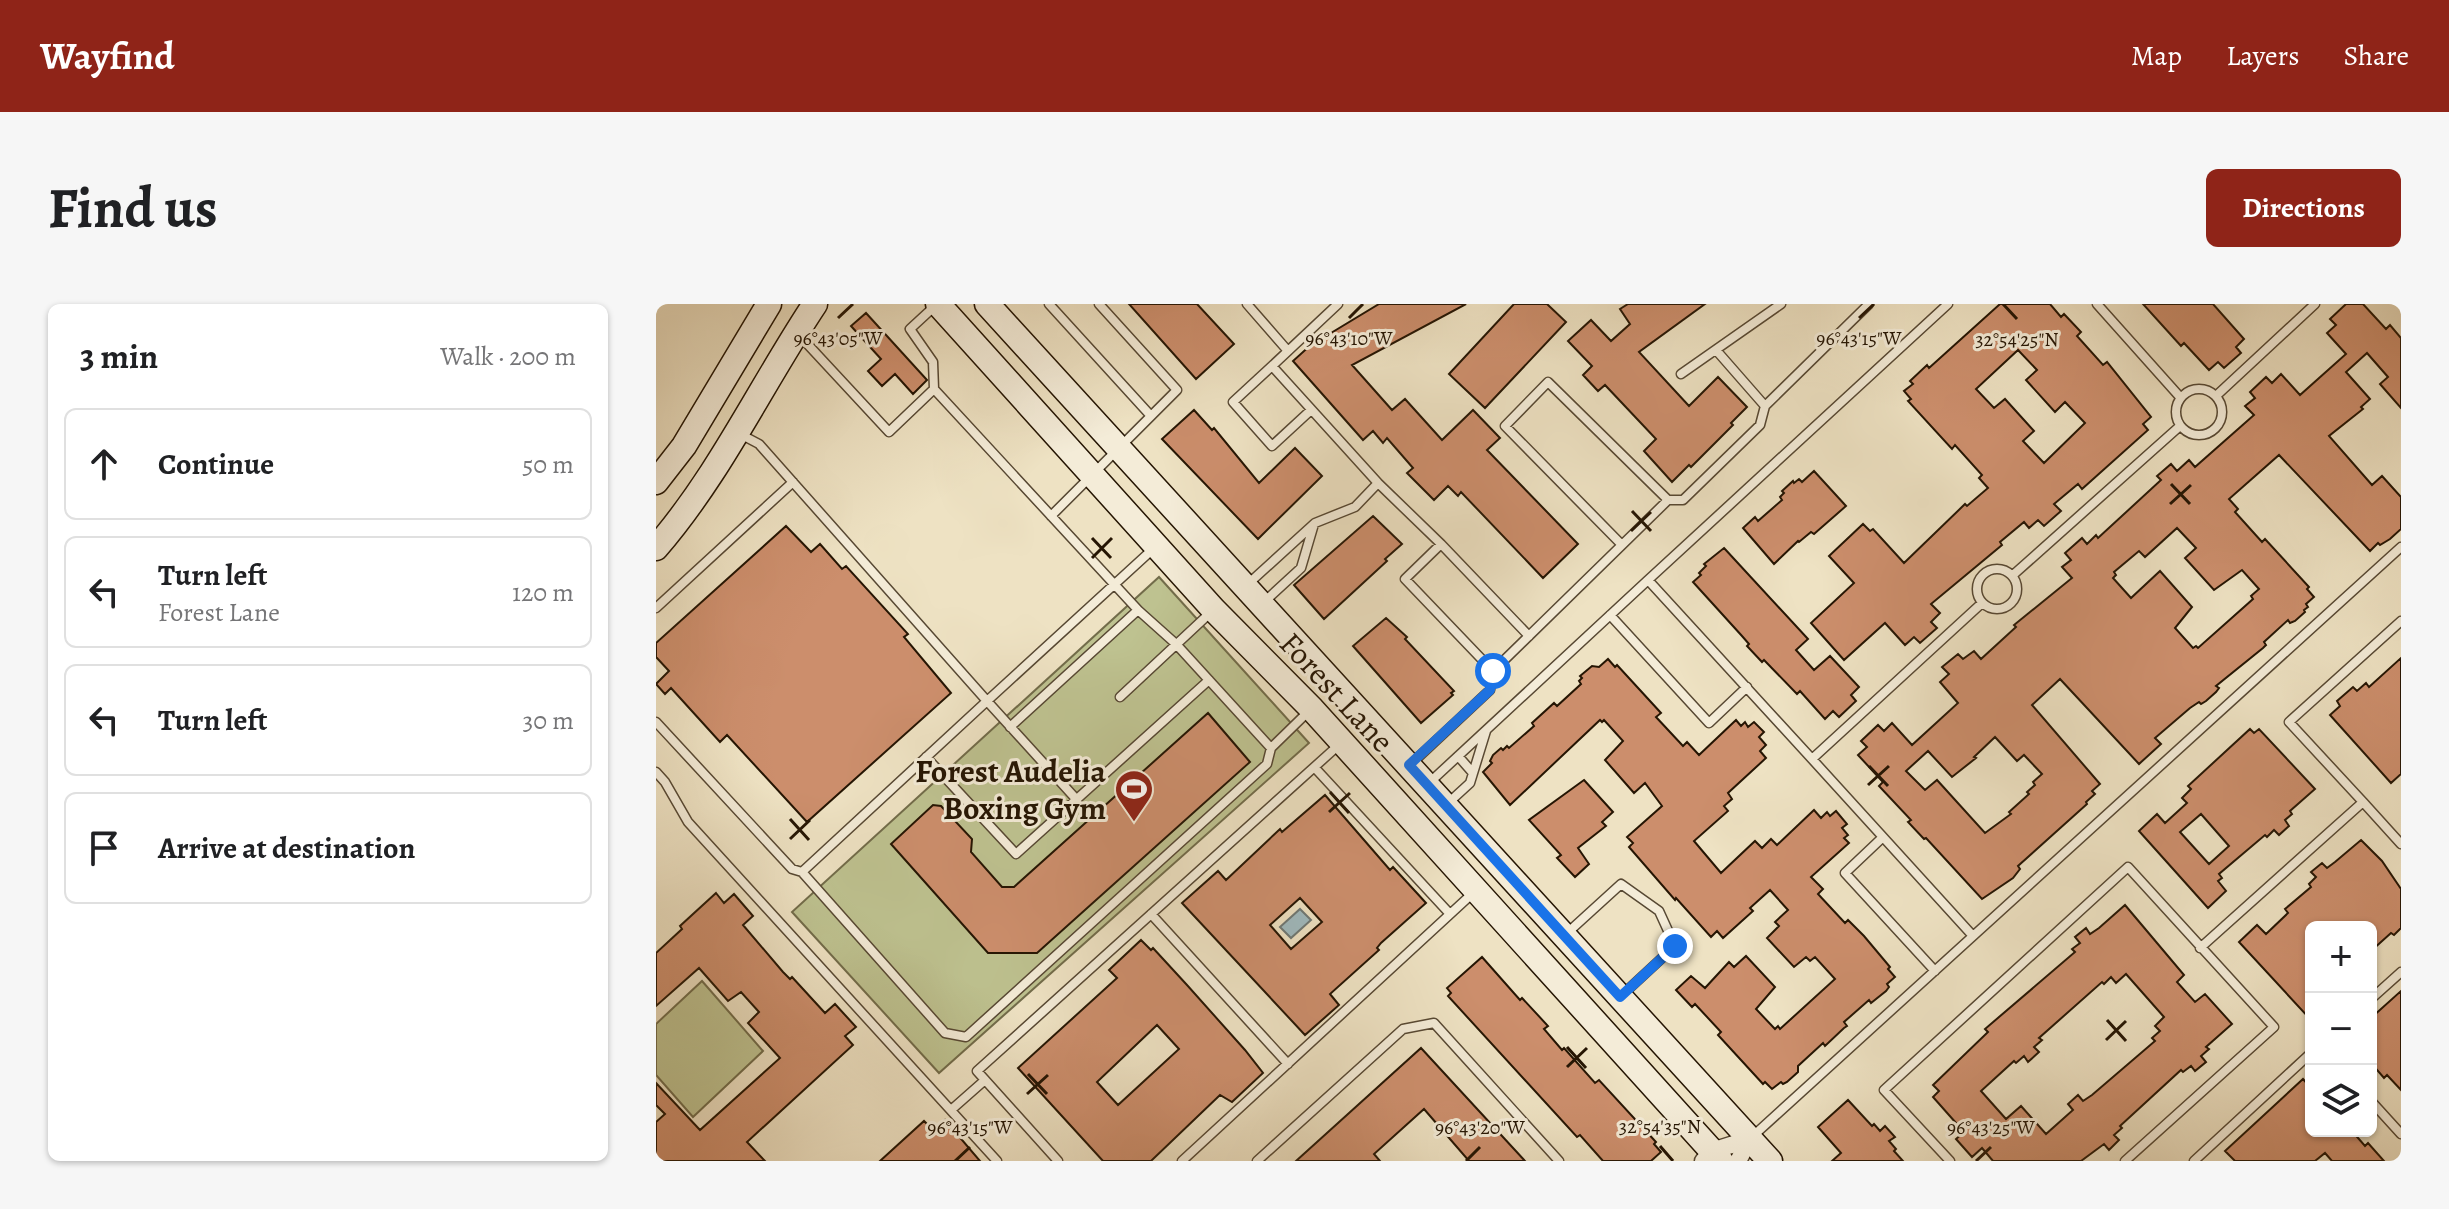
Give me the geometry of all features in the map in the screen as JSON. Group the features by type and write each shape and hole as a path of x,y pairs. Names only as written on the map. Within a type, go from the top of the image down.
{"main road":[{"path":"656,482 684,446 769,304"},
{"path":"656,548 691,505 815,304"},
{"name":"Forest Lane","path":"938,304 1214,610 1342,742 1712,1158"},
{"name":"Forest Lane","path":"987,304 1770,1161"},
{"path":"1312,709 1324,706 1336,712 1384,765 1409,765"},
{"path":"1476,890 1502,868"}],"street":[{"path":"1712,1158 1750,1139"},
{"path":"1738,1161 1750,1139"}],"lane":[{"path":"938,304 910,329 933,362 934,389 1138,610 1176,644 1271,748"},
{"path":"1049,304 1151,416"},
{"path":"1051,516 1177,390 1099,304"},
{"path":"1247,304 1288,351"},
{"path":"1311,410 1272,446 1233,402 1338,304"},
{"path":"1681,374 1781,304"},
{"path":"1409,765 1490,690 1493,671 1668,500 1683,500 1760,425 1765,406 1869,304"},
{"path":"1427,785 1948,304"},
{"path":"2097,304 2180,397"},
{"path":"2217,395 2315,304"},
{"path":"796,332 889,432 934,389"},
{"path":"1716,350 1765,406"},
{"path":"1272,366 1378,483 1529,636"},
{"path":"1622,545 1505,426 1548,382 1668,500"},
{"path":"2205,388 2217,395 2222,406 2222,419 2215,430 2203,435 2190,434 2180,426 2176,406 2180,397 2191,389 2205,388"},
{"path":"2013,575 2180,426"},
{"path":"737,432 759,444 1077,800"},
{"path":"656,608 793,482"},
{"path":"1245,586 1315,523 1355,507 1378,483"},
{"path":"1262,604 1301,568 1315,523"},
{"path":"1441,544 1405,579 1493,671"},
{"path":"802,872 1156,546"},
{"path":"1750,1139 2401,547"},
{"path":"1993,569 2004,569 2013,575 2018,585 2018,595 2012,604 2002,609 1991,609 1982,603 1977,593 1977,583 1983,574 1993,569"},
{"path":"1648,580 1973,936"},
{"path":"1812,759 1982,603"},
{"path":"1010,727 1138,610"},
{"path":"1120,697 1214,610"},
{"path":"1610,615 1709,723 1747,687"},
{"path":"2401,621 2289,722 2401,844"},
{"path":"926,757 1016,854 1209,680"},
{"path":"656,722 792,869 802,872 945,1033 966,1037 1267,764 1271,748 1312,709"},
{"path":"1445,805 1470,783 1487,728"},
{"path":"1058,1161 977,1071 1342,742"},
{"path":"1458,756 1473,773"},
{"path":"1315,768 1450,914"},
{"path":"656,772 688,822 997,1161"},
{"path":"2200,948 2363,802"},
{"path":"1883,837 1845,873 1935,971"},
{"path":"1950,1161 1884,1090 2128,867 2274,1027 2125,1161"},
{"path":"1564,935 1621,884 1659,911 1675,946 1620,997"},
{"path":"1182,1161 1476,890"},
{"path":"1151,914 1288,1064"},
{"path":"2377,994 2401,972"},
{"path":"1257,1161 1403,1029 1434,1023 1559,1161"},
{"path":"2194,1161 2305,1059"},
{"path":"951,1110 985,1080"},
{"path":"2377,1108 2401,1134"}],"green space":[{"path":"1159,577 1309,743 939,1073 792,912"},
{"path":"702,981 763,1051 693,1117 656,1075 656,1024"}],"water":[{"path":"1300,909 1311,920 1291,938 1280,927"}],"building":[{"path":"1129,304 1197,304 1234,344 1196,379"},
{"path":"1379,304 1466,304 1352,365 1392,410 1405,399 1442,440 1473,410 1500,438 1487,450 1578,544 1543,578 1461,492 1458,496 1448,486 1434,500 1407,473 1413,468 1387,438 1383,443 1373,431 1363,440 1293,361 1324,333 1326,336"},
{"path":"1514,304 1547,304 1566,322 1485,408 1449,374"},
{"path":"1628,304 1705,304 1639,352 1689,406 1718,377 1747,407 1691,467 1689,465 1672,482 1644,451 1656,439 1605,385 1598,391 1583,375 1592,366 1568,341 1591,320 1611,341 1630,324 1620,309"},
{"path":"2000,304 2050,304 2081,332 2077,336 2103,365 2107,362 2151,417 2143,424 2148,430 2082,489 2078,484 2054,504 2061,511 2044,526 2038,520 2029,528 2024,522 2000,542 2002,545 1931,604 1940,613 1931,622 1937,628 1920,643 1914,637 1905,645 1885,623 1844,660 1811,623 1854,583 1829,556 1863,524 1870,531 1873,529 1904,563 1965,504 1967,506 1988,488 1979,478 1982,475 1955,445 1952,449 1908,401 1911,399 1904,391 1913,384 1910,381 1927,365 1929,368","holes":["2018,350 2037,370 2026,380 2055,412 2065,402 2085,423 2044,463 2023,441 2034,431 2005,399 1994,408 1976,389"]},
{"path":"2143,304 2213,304 2244,339 2236,347 2241,353 2224,368 2218,362 2209,370 2184,343 2181,346"},
{"path":"2346,304 2363,304 2386,329 2390,325 2401,338 2401,408 2380,384 2388,377 2367,353 2346,372 2370,399 2361,407 2363,409 2329,436 2372,485 2382,476 2401,497 2401,529 2370,551 2279,455 2229,499 2238,509 2235,512 2262,542 2265,539 2309,587 2307,589 2314,597 2306,604 2305,612 2295,621 2290,623 2288,620 2264,642 2266,645 2263,648 2216,686 2219,688 2206,701 2190,708 2155,738 2161,744 2139,764 2060,679 2032,705 2100,784 2092,791 2095,794 2087,804 2018,866 2020,869 2013,878 1982,899 1908,822 1911,820 1879,786 1883,782 1858,755 1867,747 1861,741 1878,725 1884,731 1892,723 1912,745 1958,703 1940,682 1949,674 1942,667 1958,654 1963,659 1974,651 1981,659 2016,627 2014,625 2072,578 2062,567 2071,560 2065,553 2082,538 2087,544 2096,535 2098,538 2161,480 2157,476 2171,464 2177,471 2189,460 2195,467 2254,415 2245,406 2255,398 2250,392 2266,377 2272,383 2281,374 2300,395 2346,354 2327,333 2336,325 2330,319","holes":["2177,528 2196,548 2185,558 2214,590 2242,570 2259,589 2251,596 2253,599 2198,648 2193,648 2175,628 2192,607 2160,571 2131,598 2113,578 2116,575 2114,572 2139,551 2145,557","1995,737 2017,761 2024,755 2042,774 2033,782 2035,785 2027,792 2029,794 2009,812 2011,814 1985,833 1937,780 1925,790 1906,771 1928,751 1952,777 1976,758"]},
{"path":"866,313 927,380 913,394 895,374 882,386 868,371 881,359 851,326"},
{"path":"1194,410 1212,430 1214,428 1259,483 1295,448 1322,476 1258,539 1162,439"},
{"path":"1814,471 1846,506 1814,534 1811,532 1798,541 1774,564 1743,528 1755,517 1758,521 1782,500 1782,491 1793,481 1799,479 1802,482"},
{"path":"1373,516 1402,544 1324,619 1294,585"},
{"path":"786,526 811,552 820,544 842,569 846,566 908,634 904,637 951,693 807,822 727,735 720,742 671,688 665,694 656,684 669,671 656,657 656,643"},
{"path":"1724,548 1808,639 1796,650 1814,670 1830,656 1859,687 1851,695 1856,701 1839,717 1833,711 1825,719 1800,691 1797,694 1764,660 1762,662 1693,582 1701,575 1699,573 1706,566 1704,564"},
{"path":"1386,618 1407,637 1405,639 1454,691 1421,723 1353,646"},
{"path":"2401,658 2401,774 2391,783 2330,715 2340,706 2337,701 2353,687 2357,691 2366,683 2369,687"},
{"path":"1608,659 1661,713 1656,717 1683,746 1687,742 1699,755 1736,720 1741,726 1745,722 1748,727 1754,722 1764,732 1759,737 1766,745 1760,751 1766,758 1728,793 1732,799 1724,806 1728,811 1694,841 1721,873 1755,841 1762,848 1771,839 1777,845 1814,810 1821,818 1827,812 1830,816 1836,811 1847,824 1842,828 1848,835 1844,838 1849,843 1811,877 1823,889 1818,894 1845,923 1848,920 1864,936 1895,977 1887,984 1889,987 1886,991 1871,1003 1869,1000 1844,1022 1847,1026 1798,1066 1798,1072 1772,1089 1765,1082 1763,1084 1718,1035 1721,1032 1695,1004 1692,1007 1676,990 1691,976 1705,988 1729,962 1734,967 1746,956 1775,987 1756,1009 1775,1029 1778,1026 1780,1029 1835,979 1815,957 1810,961 1806,957 1794,967 1767,938 1779,926 1775,922 1788,910 1770,890 1750,908 1753,911 1723,938 1717,931 1711,937 1629,847 1633,843 1627,837 1662,806 1645,783 1634,793 1605,760 1623,741 1604,720 1600,720 1510,805 1483,772 1492,763 1493,755 1501,748 1509,748 1554,703 1557,706 1581,684 1580,676"},
{"name":"Forest Audelia Boxing Gym","path":"1208,713 1250,762 1037,953 988,953 891,844 933,805 941,806 972,839 971,852 1002,887 1014,887"},
{"path":"2250,729 2254,733 2259,729 2315,789 2290,811 2292,814 2285,820 2289,826 2279,835 2274,830 2267,837 2265,835 2219,874 2222,878 2218,881 2226,891 2208,908 2139,831 2157,814 2165,823 2187,803 2182,798 2191,789 2188,786","holes":["2201,814 2229,846 2209,864 2180,832"]},
{"path":"1584,780 1613,812 1602,822 1606,826 1578,848 1589,864 1575,877 1557,858 1561,855 1529,820"},
{"path":"1325,795 1390,870 1393,867 1426,903 1330,994 1339,1005 1305,1035 1182,903 1218,871 1226,880 1280,829 1282,832","holes":["1300,898 1322,922 1291,949 1270,925"]},
{"path":"2361,840 2382,861 2401,889 2401,928 2377,946 2377,921 2305,921 2305,1014 2239,942 2257,925 2266,934 2288,913 2285,909 2311,887 2309,884 2316,877 2311,872 2322,863 2327,868"},
{"path":"716,893 724,903 734,894 753,916 743,925 783,972 790,979 792,977 825,1013 835,1004 856,1027 845,1036 853,1045 747,1142 765,1161 656,1161 656,1122 665,1114 656,1105 656,1083 700,1130 780,1058 748,1023 759,1012 741,992 728,1001 699,968 656,1006 656,953"},
{"path":"2125,905 2184,975 2177,982 2195,1002 2205,994 2232,1024 2206,1047 2209,1049 2201,1056 2206,1062 2195,1071 2191,1066 2183,1072 2181,1070 2120,1126 2122,1128 2114,1135 2119,1140 2109,1150 2104,1144 2081,1161 1993,1161 1982,1148 1972,1157 1956,1139 1964,1132 1933,1097 1939,1091 1933,1085 1988,1032 1985,1029 2075,952 2072,949 2080,943 2075,937 2086,928 2090,934","holes":["2126,974 2164,1017 2155,1026 2160,1031 2152,1038 2155,1041 2092,1095 2083,1101 2078,1095 2068,1104 2073,1110 2046,1134 2021,1106 2006,1119 1981,1091 2014,1061 2016,1063 2024,1056 2028,1062 2039,1052 2034,1047 2042,1040 2039,1038 2111,977 2116,983"]},
{"path":"1141,940 1151,950 1153,948 1263,1073 1232,1102 1220,1095 1151,1161 1103,1161 1018,1068 1117,978 1109,970","holes":["1157,1025 1179,1049 1118,1105 1097,1082"]},
{"path":"1482,957 1548,1026 1544,1029 1562,1050 1564,1048 1595,1083 1599,1080 1656,1142 1654,1144 1661,1152 1651,1161 1603,1161 1580,1135 1577,1137 1448,996 1451,993 1447,988"},
{"path":"2401,991 2401,1090 2387,1075 2384,1078 2377,1070 2377,1013"},
{"path":"1421,1048 1525,1161 1469,1161 1424,1109 1374,1154 1380,1161 1296,1161"},
{"path":"2303,1079 2305,1137 2357,1137 2365,1146 2368,1143 2384,1161 2332,1161 2325,1153 2315,1161 2235,1161 2225,1151"},
{"path":"1848,1100 1872,1126 1874,1124 1880,1131 1885,1126 1895,1137 1889,1141 1903,1161 1832,1161 1841,1153 1818,1127"},
{"path":"945,1120 980,1161 880,1161 924,1121 933,1130"}],"place":[{"name":"Forest Audelia Boxing Gym","path":"1134,823"}],"route":[{"path":"1493,671 1490,690 1409,765 1620,997 1675,946"}]}
